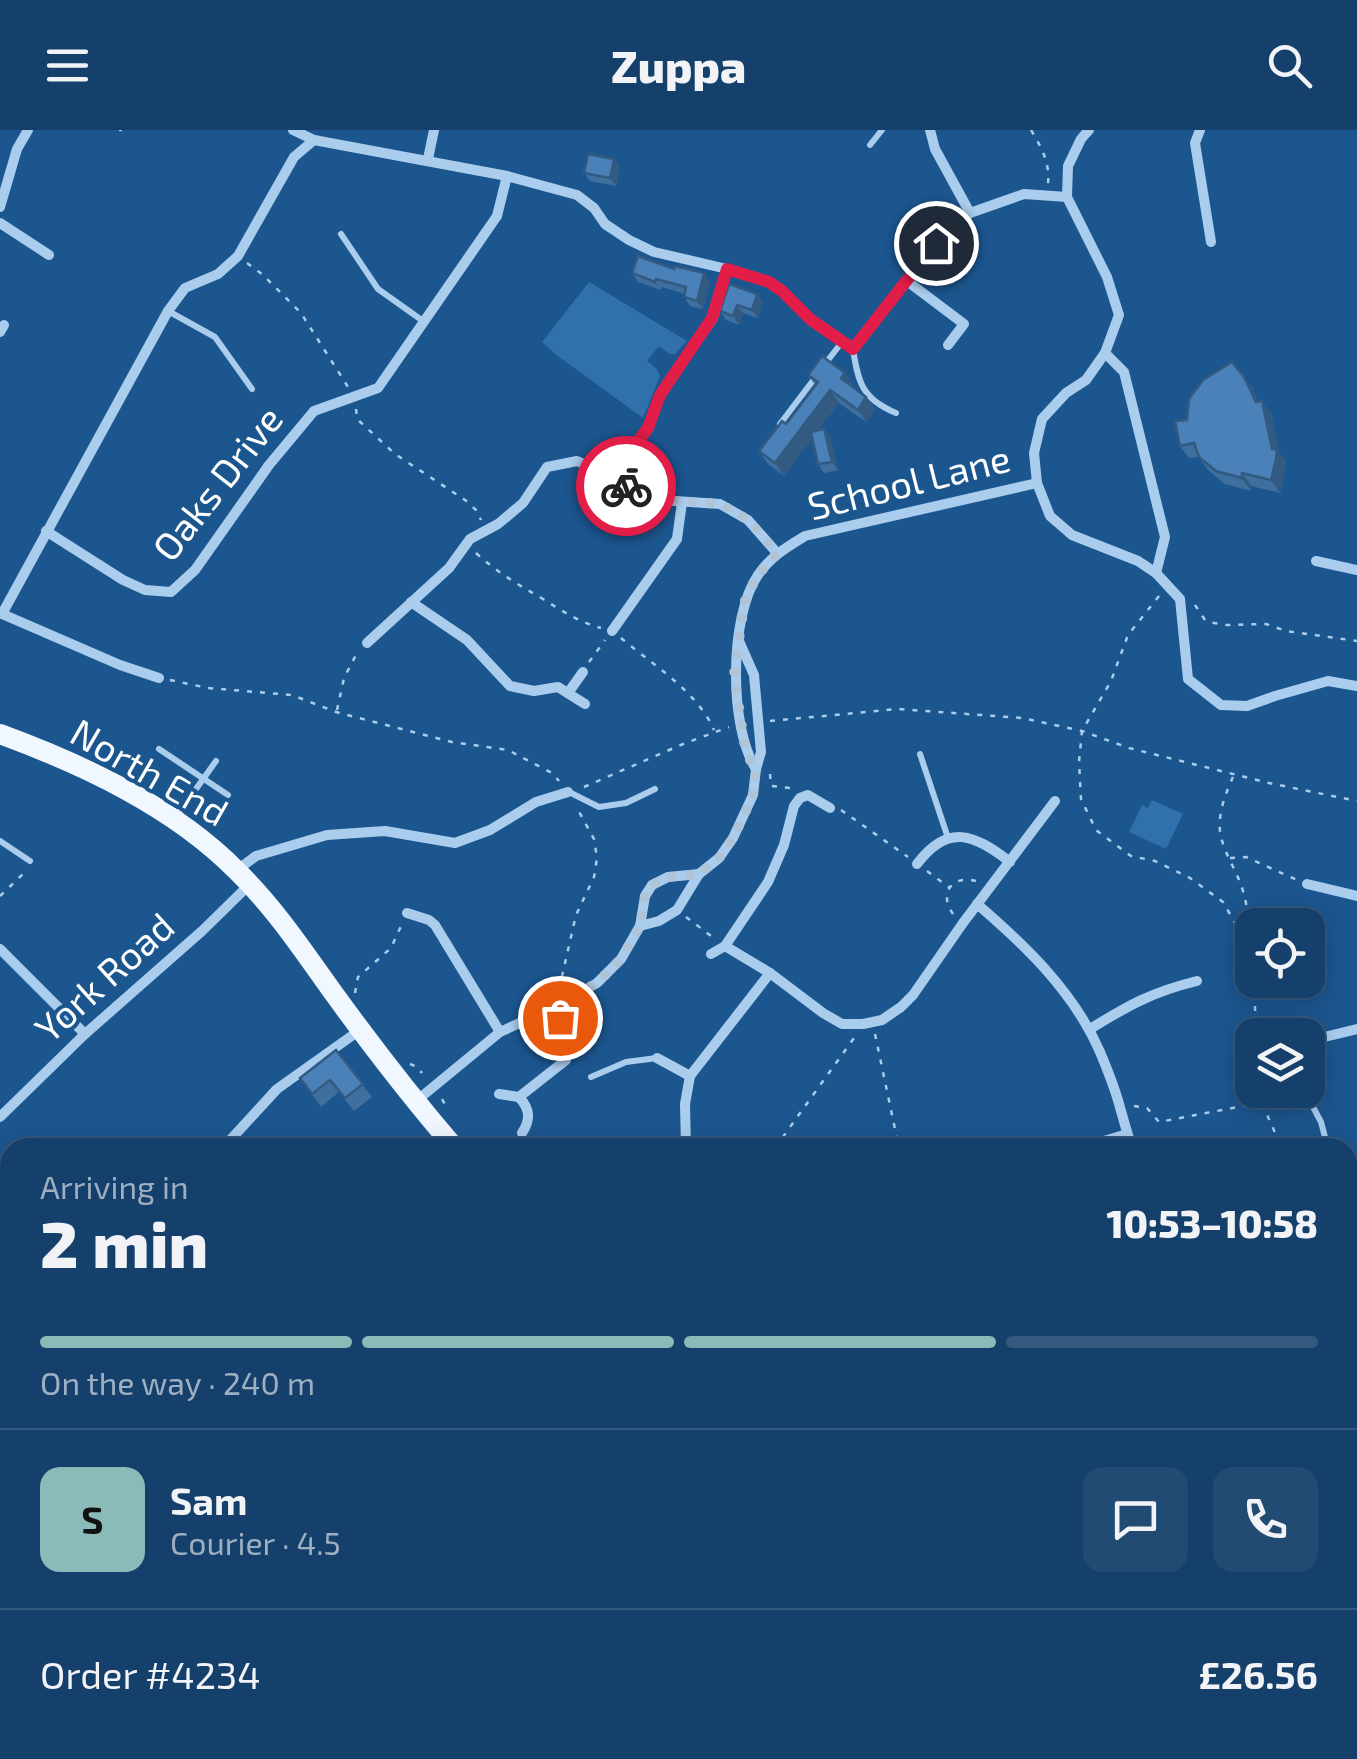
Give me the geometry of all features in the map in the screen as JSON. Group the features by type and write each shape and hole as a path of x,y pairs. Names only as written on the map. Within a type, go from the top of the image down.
{"main road":[{"name":"North End","path":"0,734 73,764 174,820 214,850 280,918 415,1102 446,1138"}],"street":[{"path":"0,207 17,149 28,130"},
{"path":"293,130 314,140 428,159 577,195 594,208 604,224 654,252 769,282 810,319 853,349 936,243 970,213 1024,194 1067,197"},
{"path":"428,159 434,130"},
{"path":"930,130 935,149 970,213"},
{"path":"1089,130 1068,166 1067,197 1108,277 1118,315 1106,352 1124,372 1165,537 1156,574 1180,599 1188,679 1222,705 1247,706 1328,681 1357,686"},
{"path":"1200,130 1195,143 1211,242"},
{"path":"159,678 1,614 168,311 186,288 218,274 238,256 294,157 314,140"},
{"name":"Oaks Drive","path":"46,531 122,580 145,590 171,592 195,570 269,465 314,411 378,388 497,216 507,176"},
{"path":"0,223 49,255"},
{"path":"611,476 648,428 660,395 712,318 727,269"},
{"path":"907,282 964,324 948,346"},
{"name":"School Lane","path":"1106,352 1086,380 1066,393 1042,420 1034,453 1037,483 1050,516 1072,535 1138,562 1156,574"},
{"path":"367,643 449,568 466,544 523,503 547,467 577,461 611,476 645,499 720,504 748,520 777,553"},
{"name":"School Lane","path":"756,769 746,754 734,674 745,600 758,575 777,553 805,536 1037,483"},
{"path":"612,631 677,539 682,502"},
{"path":"1316,561 1357,570"},
{"path":"411,602 468,640 510,686 534,691 558,687 585,704"},
{"path":"640,926 676,910 699,874 719,858 733,838 753,795 761,752 754,675 739,640"},
{"path":"568,693 583,672"},
{"name":"York Road","path":"0,1117 85,1034 202,931 256,856 327,835 385,831 455,843 490,830 536,802 568,792"},
{"path":"711,954 725,946 768,882 800,798 808,795 830,808"},
{"path":"725,946 842,1024 868,1024 890,1016 913,995 1054,801"},
{"path":"917,864 943,839 959,837 985,842 1010,862"},
{"path":"415,1102 500,1032 597,983 621,959 640,926 645,896 652,885 668,877 699,874"},
{"path":"1307,884 1357,896"},
{"path":"977,904 1026,946 1090,1029 1128,1138"},
{"path":"406,913 434,925 500,1032"},
{"path":"0,949 85,1034"},
{"path":"686,1138 685,1104 690,1076 770,973"},
{"path":"1090,1029 1162,989 1197,980"},
{"path":"519,1097 566,1060 569,1036 555,1006"},
{"path":"1325,1037 1357,1029"},
{"path":"231,1138 277,1089 361,1030"},
{"path":"656,1058 690,1076"},
{"path":"499,1094 519,1097 528,1108 522,1133"},
{"path":"1113,1138 1126,1134"}],"lane":[{"path":"870,145 882,130"},
{"path":"341,234 378,289 424,322"},
{"path":"168,311 215,338 252,390"},
{"path":"778,428 842,341"},
{"path":"853,349 862,388 896,413"},
{"path":"159,749 228,795"},
{"path":"920,754 948,838"},
{"path":"174,820 216,761"},
{"path":"568,792 599,807 626,803 655,789"},
{"path":"0,841 30,861"},
{"path":"590,1076 626,1062 656,1058"},
{"path":"1314,1108 1325,1137"}],"path":[{"path":"1032,130 1049,170 1048,196"},
{"path":"238,256 301,313 353,397 358,419 395,454 465,500 476,510 486,530"},
{"path":"466,544 501,575 572,618 612,631 695,700 708,715 714,731"},
{"path":"1164,591 1128,635 1111,682 1082,731 1081,800 1096,830 1131,856 1154,861 1190,878 1223,902 1235,923"},
{"path":"1196,610 1214,623 1266,624 1286,631 1357,641"},
{"path":"583,672 612,631"},
{"path":"336,712 348,665 367,643"},
{"path":"159,678 208,688 292,695 336,712 452,742 508,750 552,773 568,792 594,838 597,858 594,876 576,915 560,985 568,1000"},
{"path":"766,720 898,709 1022,718 1082,731 1129,748 1357,801"},
{"path":"568,792 734,726"},
{"path":"770,770 770,786 807,790 808,795"},
{"path":"1234,774 1222,808 1220,828 1246,908"},
{"path":"830,808 842,810 950,888"},
{"path":"1228,858 1246,857 1307,884"},
{"path":"0,896 28,870"},
{"path":"964,922 947,904 950,888 970,878 990,887"},
{"path":"676,910 725,946"},
{"path":"354,995 358,977 391,948 406,913"},
{"path":"782,1138 868,1024"},
{"path":"868,1024 896,1138"},
{"path":"1121,1111 1128,1107 1147,1108 1160,1122 1235,1108"},
{"path":"1266,1108 1277,1138"}],"shaded area":[{"path":"589,282 687,341 675,354 659,346 647,361 660,376 643,418 542,342"},
{"path":"1152,800 1183,814 1166,849 1129,832 1142,805 1148,808"}],"building":[{"path":"588,154 614,159 610,178 584,173"},
{"path":"638,256 674,269 704,273 697,301 684,297 686,287 632,273"},
{"path":"729,284 757,294 752,310 737,305 733,316 720,311"},
{"path":"822,356 845,373 841,378 866,397 858,410 830,390 775,463 759,451 818,382 808,375"},
{"path":"1232,362 1256,402 1262,401 1272,449 1277,449 1271,480 1216,471 1199,457 1194,443 1180,446 1175,421 1187,420 1189,399 1203,380"},
{"path":"824,429 832,462 818,464 811,432"},
{"path":"336,1050 363,1084 345,1098 330,1080 312,1094 300,1078"}],"way so far":[{"path":"560,1018 555,1006 597,983 621,959 640,926 645,896 652,885 668,877 699,874 719,858 753,795 756,769 746,754 734,674 745,600 758,575 777,553 748,520 720,504 645,499 626,486"}],"route":[{"path":"626,486 611,476 648,428 660,395 712,318 727,269 769,282 810,319 853,349 936,243"}]}
